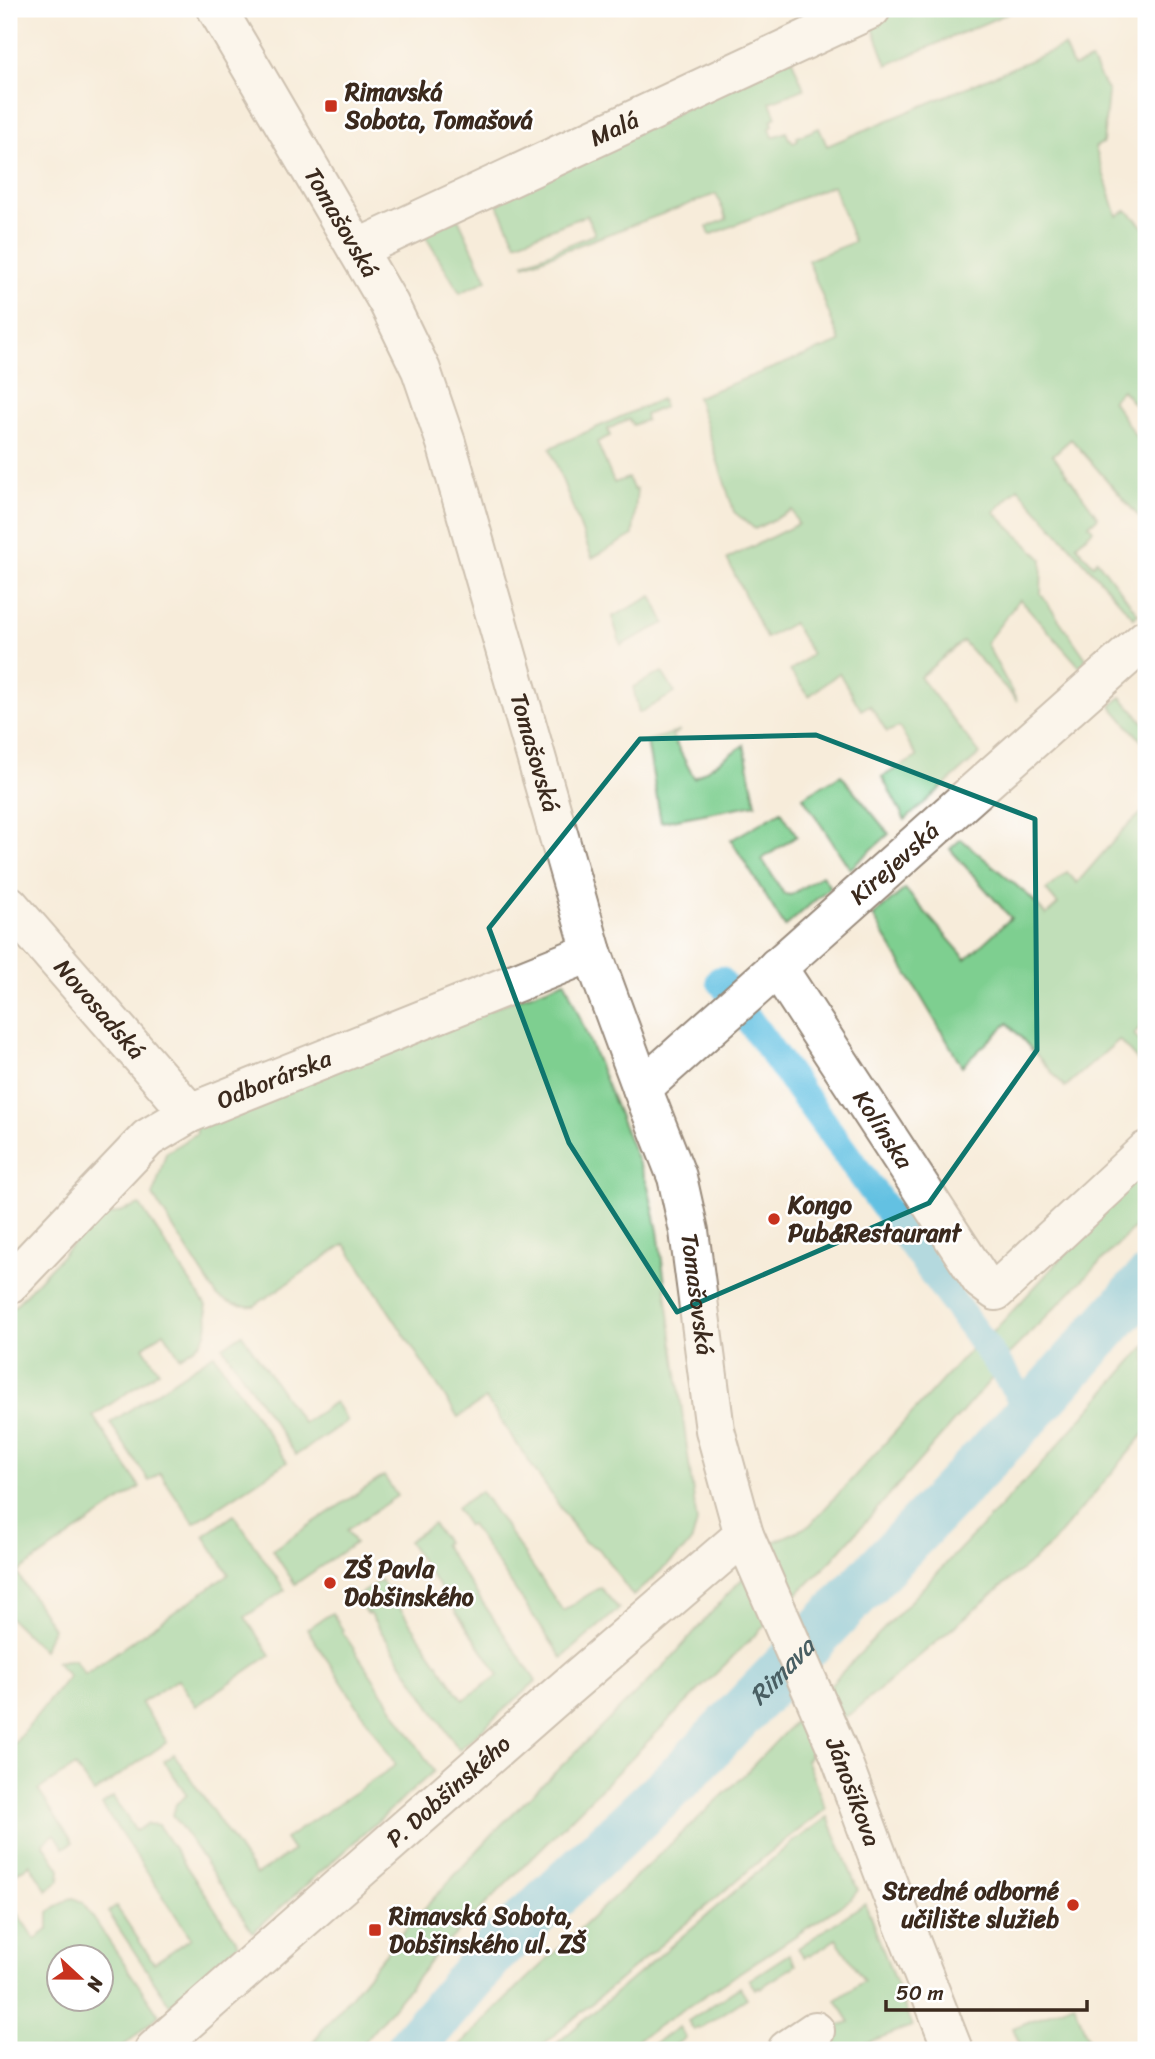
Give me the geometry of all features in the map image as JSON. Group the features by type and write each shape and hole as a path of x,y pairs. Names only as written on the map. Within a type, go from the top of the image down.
{"street":[{"name":"Tomašovská","path":"217,9 389,304 421,370 446,443 592,952 677,1177 689,1231 715,1430 744,1535"},
{"name":"Malá","path":"357,249 871,9"},
{"name":"Kirejevská","path":"642,1088 1146,639"},
{"name":"Novosadská","path":"9,905 190,1113"},
{"name":"Odborárska","path":"9,1284 148,1139 190,1113 592,952"},
{"name":"Kolínska","path":"751,990 981,1280 996,1291 1146,1151"},
{"name":"Jánošíkova","path":"744,1535 831,1735 953,2050"},
{"name":"P. Dobšinského","path":"154,2050 744,1535"}],"highlighted area":[{"path":"816,735 1035,819 1037,1050 929,1203 677,1312 569,1143 489,928 640,739"}],"green space":[{"path":"894,9 1018,9 887,65 870,20"},
{"path":"1064,46 1073,67 1091,60 1108,92 1103,143 1095,147 1117,216 1127,210 1146,230 1146,418 1122,390 1112,400 1146,452 1146,525 1071,439 1053,455 1098,517 1089,525 1093,530 1076,545 1093,565 1097,560 1138,614 1134,618 1018,488 994,512 1042,559 1041,594 1087,660 1079,666 1020,599 986,643 1017,701 963,641 920,677 980,754 905,820 882,777 917,757 899,727 887,732 870,705 861,710 839,673 809,696 790,671 812,654 793,623 766,638 727,559 798,524 792,510 755,529 734,512 697,397 840,342 808,260 854,242 833,185 710,235 707,227 727,219 716,194 525,265 524,263 595,234 587,215 516,243 496,201 791,57 804,89 770,102 776,117 771,120 773,137 786,132 793,143 798,141 797,137 819,128 827,146"},
{"path":"458,218 487,280 460,293 424,234"},
{"path":"661,399 664,407 645,415 646,420 633,425 629,419 608,429 610,436 597,442 614,483 628,478 634,490 637,489 633,535 592,558 550,448"},
{"path":"652,596 665,623 621,645 612,617"},
{"path":"662,672 675,693 639,713 633,687"},
{"path":"1121,697 1146,725 1146,746 1111,706"},
{"path":"680,731 672,736 694,778 744,745 756,804 661,822 647,741"},
{"path":"841,775 889,834 850,869 803,797"},
{"path":"1146,809 1146,966 1137,974 1146,994 1146,1021 1134,1034 1146,1050 1146,1070 1119,1040 1065,1087 1008,1023 962,1066 873,916 905,889 966,959 1011,918 950,849 961,839 1030,897 1046,915 1058,904 1046,890 1067,872 1077,883 1124,829"},
{"path":"781,811 797,836 762,859 784,894 791,895 822,875 830,887 785,927 731,840"},
{"path":"565,981 648,1186 658,1231 697,1523 692,1540 684,1550 633,1596 599,1549 584,1542 486,1399 458,1417 345,1244 254,1306 234,1304 217,1296 153,1196 166,1153 197,1133 195,1122"},
{"path":"1146,1167 1146,1216 1004,1359 994,1376 832,1560 437,1953 358,2050 306,2050 409,1925 501,1825 668,1662 773,1542 809,1526 970,1350 993,1332"},
{"path":"140,1205 206,1306 207,1331 195,1347 180,1357 164,1332 143,1347 159,1371 93,1416 140,1487 17,1573 53,1628 43,1650 9,1617 9,1312 95,1220"},
{"path":"242,1334 303,1423 335,1402 347,1421 296,1455 223,1347"},
{"path":"1146,1345 1146,1432 1052,1544 844,1717 806,1760 826,1809 769,1853 540,2050 455,2050 521,1984 740,1779 1045,1460"},
{"path":"214,1354 287,1462 194,1523 160,1473 149,1481 110,1423"},
{"path":"384,1476 397,1496 347,1530 355,1543 295,1584 272,1550"},
{"path":"481,1491 563,1611 600,1587 619,1609 562,1658 471,1525 468,1526 456,1508"},
{"path":"234,1515 285,1590 245,1617 270,1655 196,1706 178,1679 141,1703 167,1742 94,1793 75,1766 38,1790 73,1842 64,1848 55,1834 43,1843 60,1869 59,1880 47,1891 30,1864 9,1878 9,1750 69,1676 56,1662 74,1659 85,1674 229,1574 204,1536"},
{"path":"433,1524 446,1542 443,1544 536,1681 459,1750 369,1613 367,1614 355,1597 381,1580 463,1700 499,1675 408,1541"},
{"path":"332,1613 434,1771 253,1932 173,1815 176,1804 187,1795 164,1761 174,1754 256,1875 293,1851 285,1839 396,1765 307,1629"},
{"path":"113,1797 136,1831 147,1824 158,1825 239,1944 170,2005 108,1912 116,1906 154,1963 191,1938 102,1805"},
{"path":"828,1817 858,1890 851,1899 622,2050 549,2050 789,1845"},
{"path":"74,1898 83,1903 111,1944 46,1944 46,2014 116,2014 116,1952 159,2015 119,2050 9,2050 9,1906 35,1939 49,1929 49,1912"},
{"path":"865,1903 912,2026 847,2050 805,2050 827,2029 850,2022 836,2000 864,1981 836,1939 810,1956 808,1954 804,1957 798,1948"},
{"path":"789,1954 796,1965 755,1989 749,1980"},
{"path":"740,1987 747,1998 694,2030 688,2021"},
{"path":"1074,2003 1092,2050 1022,2050 1013,2028"},
{"path":"679,2027 686,2038 667,2050 644,2050"}],"waterway":[{"path":"720,980 1030,1412"},
{"name":"Rimava","path":"409,2050 491,1954 683,1774 1030,1412 1146,1282"}],"place":[{"name":"Rimavská Sobota, Tomašová","path":"331,106"},
{"name":"Kongo Pub&Restaurant","path":"774,1219"},
{"name":"ZŠ Pavla Dobšinského","path":"330,1583"},
{"name":"Stredné odborné učilište služieb","path":"1073,1905"},
{"name":"Rimavská Sobota, Dobšinského ul. ZŠ","path":"375,1930"}]}
